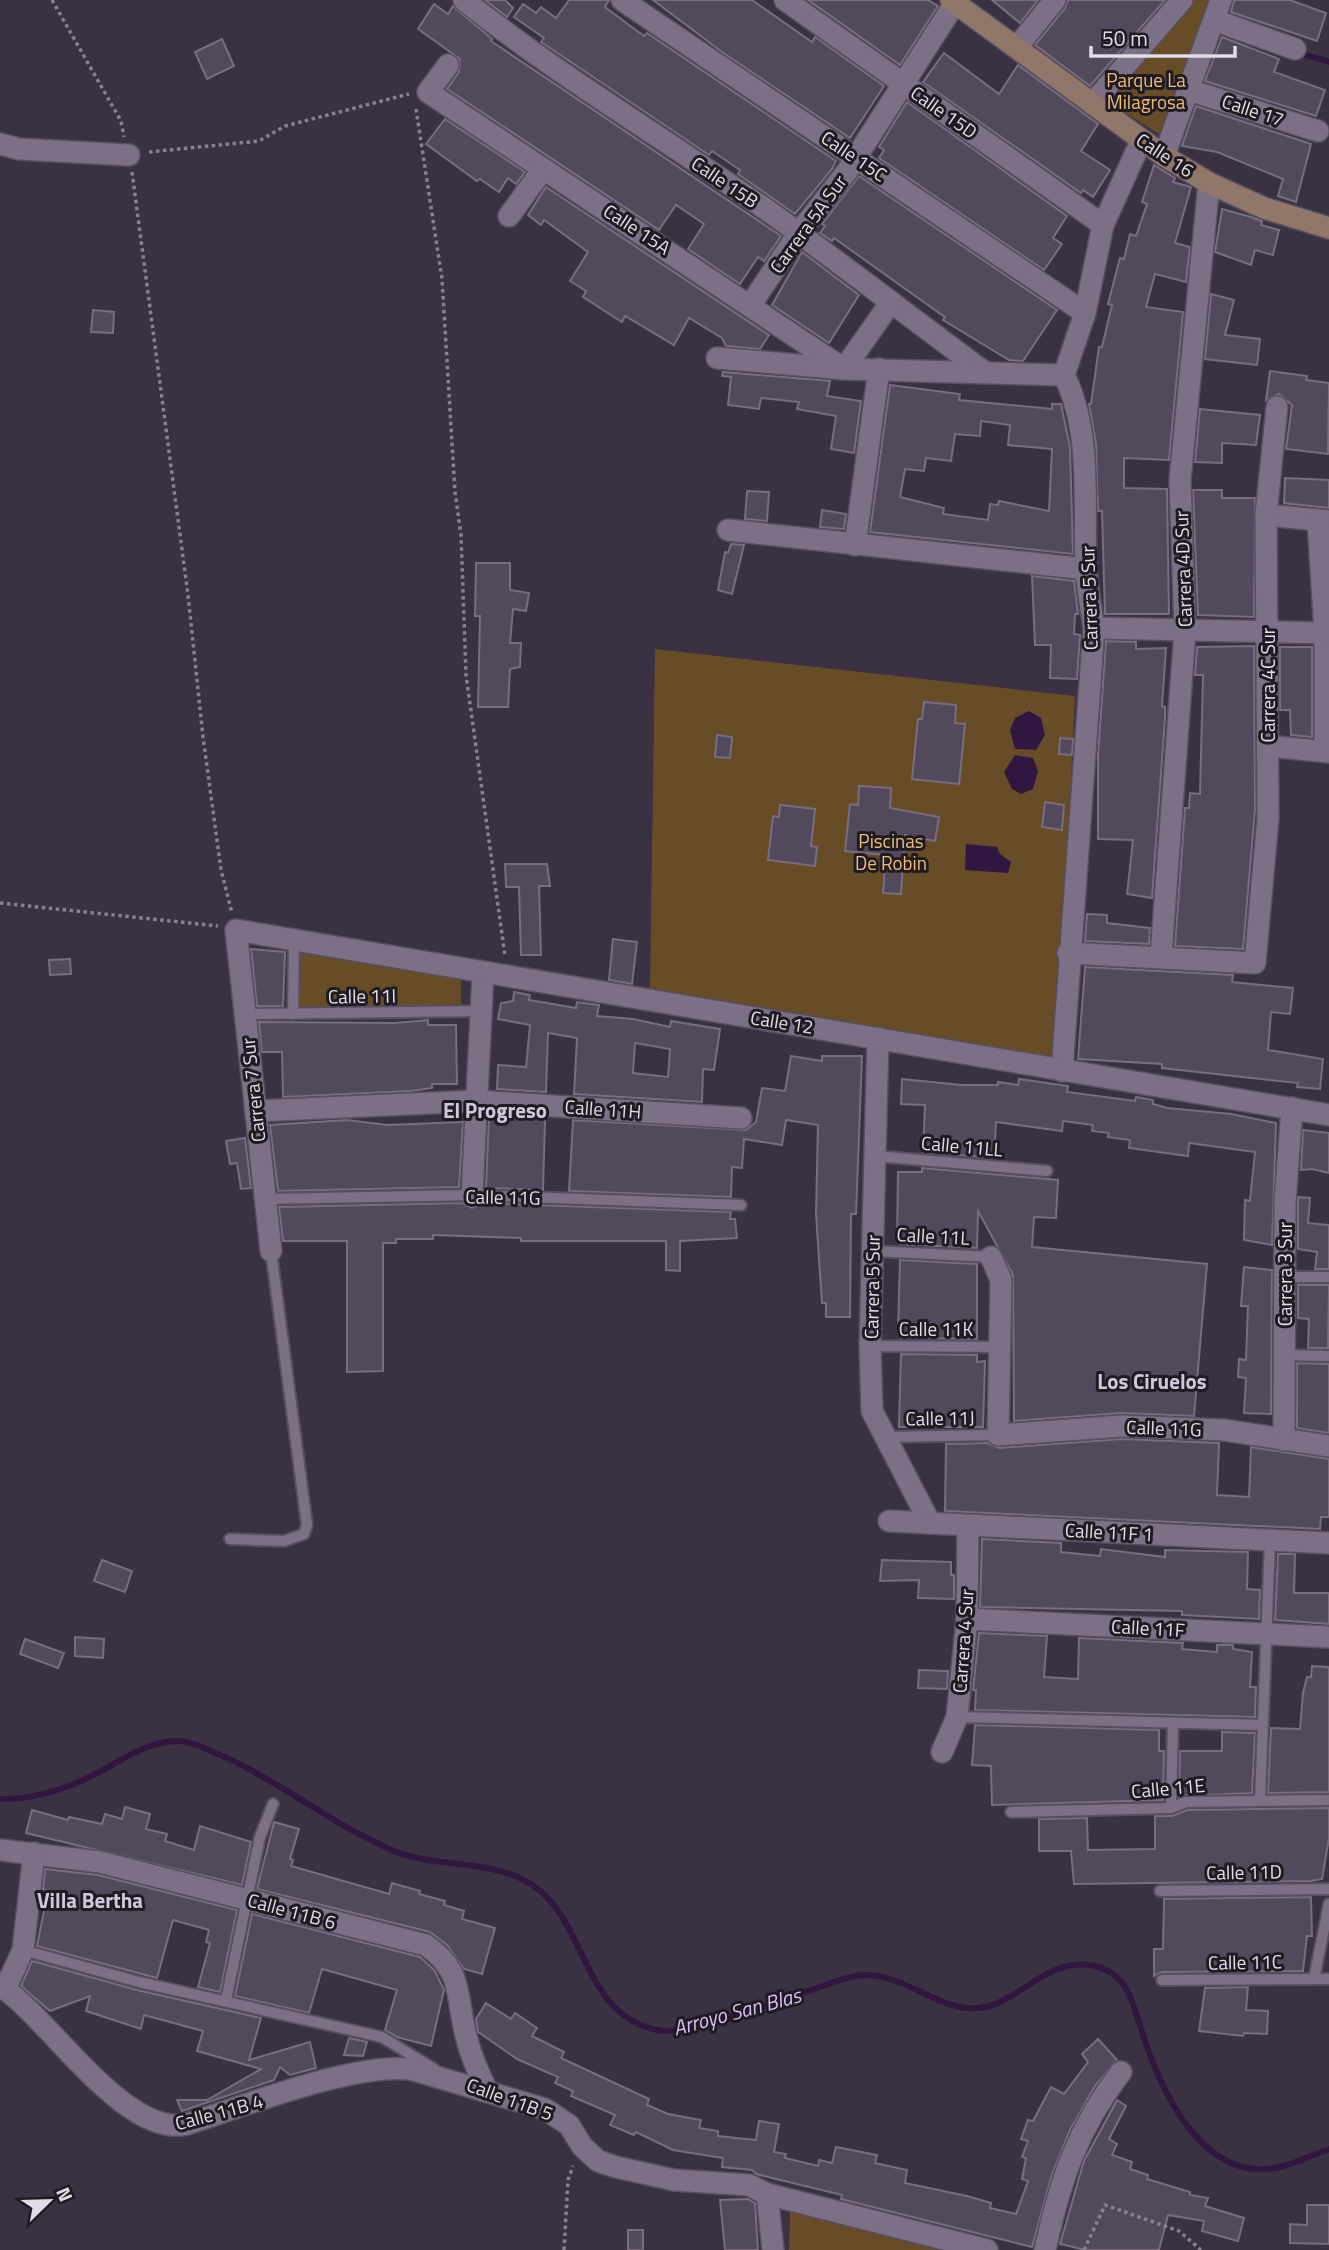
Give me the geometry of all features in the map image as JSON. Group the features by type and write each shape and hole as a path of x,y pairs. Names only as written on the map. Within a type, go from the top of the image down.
{"street":[{"name":"Calle 15B","path":"464,0 529,52 798,234 983,371"},
{"name":"Calle 15C","path":"622,0 1085,313"},
{"name":"Calle 15D","path":"785,0 1103,225"},
{"path":"1017,47 1055,0"},
{"path":"1092,104 1182,0"},
{"name":"Carrera 5A Sur","path":"751,304 798,234 856,158 953,1"},
{"name":"Calle 16","path":"953,1 1164,156 1209,183 1264,208 1329,228"},
{"path":"1164,156 1217,10 1295,49"},
{"path":"421,92 448,65"},
{"name":"Calle 17","path":"1189,90 1318,131"},
{"name":"Calle 15A","path":"421,92 751,304 844,369"},
{"path":"717,358 844,369 1064,375 1085,313 1103,225 1141,141"},
{"path":"0,144 19,149 129,155"},
{"path":"509,216 544,169"},
{"name":"Carrera 4D Sur","path":"1161,956 1185,631 1180,480 1209,183"},
{"path":"844,369 891,302"},
{"path":"855,545 879,369"},
{"name":"Carrera 5 Sur","path":"1062,1071 1094,628 1086,569 1086,477 1073,394 1064,375"},
{"name":"Carrera 4C Sur","path":"1161,956 1255,964 1268,818 1266,515 1278,407"},
{"path":"1266,515 1324,521 1327,752 1268,746"},
{"path":"728,530 1086,569"},
{"path":"1094,628 1325,633"},
{"name":"Calle 12","path":"236,930 483,974 1329,1115"},
{"name":"Carrera 7 Sur","path":"236,930 271,1251"},
{"path":"1069,953 1161,956"},
{"path":"472,1195 483,974"},
{"name":"Carrera 5 Sur","path":"878,1038 870,1346 872,1411 883,1437 930,1523"},
{"name":"Calle 11H","path":"256,1111 475,1101 741,1118"},
{"name":"Carrera 3 Sur","path":"1284,1440 1285,1277 1292,1108"},
{"path":"991,1257 1001,1280 998,1435"},
{"name":"Calle 11G","path":"998,1435 1122,1426 1224,1430 1329,1446"},
{"name":"Calle 11F 1","path":"889,1521 1329,1543"},
{"name":"Carrera 4 Sur","path":"942,1752 957,1717 967,1619 968,1526"},
{"name":"Calle 11F","path":"967,1619 1329,1637"},
{"name":"Calle 11B 6","path":"0,1850 100,1861 426,1945 440,1955 452,1970 461,1997 469,2050 486,2089"},
{"path":"3,1988 23,1950 34,1853"},
{"name":"Calle 11B 4","path":"3,1988 97,2082 161,2125 174,2127 187,2124 321,2082 395,2067 444,2077"},
{"path":"1045,2250 1059,2187 1084,2126 1121,2073"},
{"name":"Calle 11B 5","path":"444,2077 558,2115 569,2124 582,2146 598,2161 643,2175 674,2180 741,2183 757,2187 766,2194 987,2250"},
{"path":"766,2194 772,2250"}],"lane":[{"path":"293,941 293,1014"},
{"name":"Calle 11I","path":"245,1014 481,1011"},
{"name":"Calle 11LL","path":"875,1156 1047,1171"},
{"name":"Calle 11G","path":"265,1199 472,1195 741,1205"},
{"path":"230,1539 284,1541 304,1534 307,1525 271,1251"},
{"name":"Calle 11L","path":"873,1251 991,1257"},
{"path":"1285,1277 1329,1277"},
{"name":"Calle 11K","path":"870,1346 1001,1347"},
{"path":"1284,1355 1329,1356"},
{"name":"Calle 11J","path":"883,1437 998,1435"},
{"path":"1260,1800 1270,1540"},
{"path":"957,1717 1262,1724"},
{"path":"1171,1808 1173,1723"},
{"name":"Calle 11E","path":"1011,1812 1171,1808 1186,1802 1329,1800"},
{"path":"226,2000 260,1837 273,1804"},
{"name":"Calle 11D","path":"1160,1891 1329,1888"},
{"path":"1314,1979 1329,1903"},
{"name":"Calle 11B 5","path":"23,1950 139,1982 382,2037 444,2077"},
{"name":"Calle 11C","path":"1162,1980 1329,1979"}],"path":[{"path":"0,903 236,930 222,870 206,764 188,595 129,155 121,121 52,0"},
{"path":"129,155 259,141 285,126 421,92 442,279 455,492 461,535 466,675 496,879 507,978"},
{"path":"564,2250 568,2180 582,2146"},
{"path":"1084,2248 1105,2205 1179,2231 1201,2250"}],"green space":[{"name":"Parque La Milagrosa","path":"1189,0 1209,0 1197,42 1159,134 1102,98"},
{"name":"Piscinas De Robin","path":"655,649 1075,696 1058,1059 650,989"},
{"path":"298,949 461,980 461,1004 296,1010"},
{"path":"790,2211 962,2250 789,2250"}],"shaded area":[{"path":"1029,711 1041,718 1045,735 1036,750 1015,749 1010,730 1015,718"},
{"path":"1015,755 1033,758 1038,771 1033,789 1021,794 1012,789 1004,772"},
{"path":"966,844 997,847 1000,854 1011,862 1008,873 965,870"}],"building":[{"path":"485,0 505,0 513,8 507,17"},
{"path":"569,0 609,0 605,7 644,36 647,33 836,161 832,169 795,214 738,174 740,170 712,151 709,155 541,42 544,38 514,17 523,4 536,13 541,7 556,18"},
{"path":"653,0 752,0 812,42 815,37 884,86 850,138 722,52"},
{"path":"808,0 928,0 938,6 900,65"},
{"path":"992,0 1038,0 1020,23"},
{"path":"1068,0 1165,0 1090,86 1035,45 1065,8"},
{"path":"1234,0 1290,0 1326,13 1317,41 1231,12"},
{"path":"434,4 448,14 453,6 492,39 491,41 781,236 764,261 758,257 740,284 688,249 704,224 676,205 659,230 447,89 459,72 460,59 418,29"},
{"path":"1222,37 1279,59 1274,72 1325,90 1316,116 1205,81"},
{"path":"222,39 234,66 207,79 195,52"},
{"path":"944,53 999,94 1018,65 1098,124 1081,151 1110,170 1093,197 1083,190 1081,193 923,82"},
{"path":"907,102 1067,216 1053,238 1062,244 1044,270 879,158 884,150 879,147"},
{"path":"1196,106 1311,144 1296,202 1278,196 1283,179 1217,152 1182,146"},
{"path":"445,119 525,172 516,184 508,178 499,192 480,179 477,181 426,144"},
{"path":"1154,165 1175,178 1173,182 1191,187 1175,243 1190,247 1186,282 1155,274 1146,307 1183,312 1169,460 1124,458 1124,488 1167,489 1169,614 1105,614 1102,511 1098,511 1096,444 1089,404 1099,347 1102,347 1112,305 1108,304 1120,258 1124,259 1130,234 1136,236 1147,204 1142,202"},
{"path":"859,176 1057,310 1023,361 1009,360 943,320 945,317 834,238 832,241 820,233 825,226 822,224"},
{"path":"546,187 769,335 760,349 726,346 722,338 689,318 674,345 625,316 622,322 583,297 586,291 570,281 588,252 544,220 541,225 528,215"},
{"path":"1222,209 1262,221 1261,225 1279,230 1273,255 1255,250 1251,265 1215,252"},
{"path":"802,252 859,295 829,343 772,305"},
{"path":"1211,294 1234,300 1225,335 1260,339 1257,365 1205,359"},
{"path":"93,310 114,312 113,333 91,332"},
{"path":"1270,371 1307,376 1306,380 1329,383 1328,454 1286,449 1292,405 1279,394 1266,400"},
{"path":"723,372 830,381 827,396 861,401 854,453 831,449 836,416 797,409 799,402 761,398 759,409 728,405 731,377 722,376"},
{"path":"890,385 960,394 959,400 1052,409 1052,404 1061,404 1070,447 1073,554 870,532","holes":["981,421 1010,425 1008,445 1052,449 1049,511 999,501 998,505 990,504 988,520 943,514 944,508 900,497 905,469 924,471 926,458 951,461 955,434 980,436"]},
{"path":"1200,409 1260,415 1256,445 1222,443 1222,463 1195,462"},
{"path":"1285,478 1329,480 1329,508 1284,503"},
{"path":"1193,490 1222,490 1222,498 1255,498 1254,617 1198,615"},
{"path":"747,491 769,492 767,521 745,519"},
{"path":"822,510 846,514 844,529 820,527"},
{"path":"731,544 744,545 732,594 718,590 725,552 728,553"},
{"path":"476,563 510,563 510,590 529,593 526,611 513,609 510,643 521,643 520,667 510,669 508,707 478,707 480,616 475,616"},
{"path":"1032,576 1074,581 1078,614 1075,614 1074,634 1080,635 1077,679 1050,678 1051,645 1035,645"},
{"path":"1106,641 1136,642 1136,649 1166,648 1162,706 1165,707 1165,718 1152,898 1127,894 1133,840 1098,839 1098,755"},
{"path":"1254,646 1255,810 1243,949 1175,946 1185,808 1189,808 1190,793 1200,794 1203,675 1195,675 1197,647"},
{"path":"1280,647 1312,647 1312,737 1291,735 1290,710 1280,710"},
{"path":"924,702 956,705 955,723 965,724 959,784 912,779 918,719 922,719"},
{"path":"717,735 732,737 730,758 715,757"},
{"path":"1060,738 1073,739 1072,755 1059,754"},
{"path":"859,786 891,788 890,808 939,817 935,841 905,835 901,894 883,893 886,855 845,851 850,804 858,805"},
{"path":"1045,802 1064,805 1062,830 1042,827"},
{"path":"780,805 815,809 811,846 817,847 815,866 768,860 773,816 779,817"},
{"path":"505,864 547,864 550,886 539,886 541,955 521,955 519,887 506,887"},
{"path":"1087,914 1107,915 1107,923 1150,928 1149,944 1085,941"},
{"path":"613,939 637,942 632,984 609,980"},
{"path":"251,949 285,952 283,1006 257,1006"},
{"path":"70,959 71,974 50,975 49,960"},
{"path":"1085,967 1233,975 1232,982 1293,988 1290,1014 1271,1012 1268,1050 1323,1059 1320,1089 1297,1087 1298,1083 1162,1068 1162,1064 1078,1059"},
{"path":"514,992 530,995 529,1000 576,1008 577,1002 599,1005 597,1016 633,1019 670,1027 671,1021 720,1029 714,1070 703,1069 702,1102 574,1094 577,1038 548,1033 546,1092 497,1089 498,1065 526,1067 530,1025 498,1019 501,1003 513,1001","holes":["635,1043 670,1049 668,1077 633,1073"]},
{"path":"428,1020 428,1025 456,1025 457,1084 432,1084 432,1088 411,1091 283,1097 282,1052 262,1052 259,1022 395,1023"},
{"path":"791,1056 822,1061 822,1056 862,1056 856,1214 851,1214 850,1317 826,1317 826,1303 822,1303 816,1214 818,1125 786,1120 782,1145 744,1139 742,1168 732,1167 731,1197 569,1191 573,1120 746,1130 756,1122 762,1088 785,1091"},
{"path":"902,1079 961,1085 998,1085 998,1082 1018,1085 1019,1079 1068,1086 1067,1092 1135,1101 1136,1097 1153,1100 1153,1104 1167,1108 1231,1114 1276,1123 1272,1245 1244,1240 1245,1200 1250,1201 1255,1152 1189,1143 1188,1156 1129,1148 1130,1140 1108,1137 1109,1133 1092,1131 1093,1125 1063,1121 1062,1131 996,1122 994,1158 923,1152 925,1105 901,1104"},
{"path":"489,1116 545,1119 543,1190 486,1188"},
{"path":"347,1120 387,1125 463,1122 459,1187 278,1191 270,1125"},
{"path":"1303,1130 1329,1133 1329,1173 1312,1169 1301,1170"},
{"path":"245,1138 251,1188 241,1189 237,1163 230,1164 226,1141"},
{"path":"922,1168 1058,1180 1056,1218 1034,1217 1032,1247 1207,1264 1194,1416 1121,1413 1014,1421 1013,1275 978,1211 977,1248 900,1244 900,1240 897,1240 898,1172 922,1172"},
{"path":"1298,1197 1310,1198 1308,1223 1329,1225 1329,1269 1315,1269 1317,1252 1298,1249"},
{"path":"462,1203 472,1208 482,1203 731,1212 730,1219 735,1219 737,1238 680,1241 680,1271 666,1270 666,1241 521,1241 521,1238 433,1235 433,1239 396,1239 396,1243 383,1243 383,1371 347,1372 347,1241 283,1241 279,1207"},
{"path":"900,1260 977,1264 977,1339 901,1338 901,1333 898,1333"},
{"path":"1244,1267 1272,1270 1271,1414 1244,1413 1246,1378 1238,1377 1239,1359 1246,1360 1248,1306 1241,1306"},
{"path":"1298,1285 1329,1285 1328,1348 1308,1348 1309,1319 1298,1318"},
{"path":"901,1354 977,1355 977,1362 985,1361 983,1427 899,1427"},
{"path":"1297,1363 1329,1364 1329,1433 1297,1428"},
{"path":"1122,1439 1219,1443 1217,1495 1249,1497 1251,1447 1329,1459 1329,1517 1321,1517 1320,1529 945,1511 946,1444 988,1443 999,1448"},
{"path":"982,1539 1061,1543 1061,1552 1100,1556 1101,1549 1165,1557 1165,1550 1248,1552 1247,1589 1260,1590 1259,1619 1182,1615 1182,1611 980,1607"},
{"path":"1278,1554 1295,1554 1294,1593 1329,1593 1329,1624 1275,1620"},
{"path":"102,1560 132,1571 125,1592 94,1581"},
{"path":"882,1560 951,1562 954,1599 918,1598 919,1580 880,1581"},
{"path":"979,1633 1047,1636 1044,1677 1078,1679 1079,1638 1183,1643 1182,1649 1217,1652 1217,1645 1233,1645 1233,1649 1252,1652 1250,1687 1256,1687 1255,1717 975,1710 976,1690 973,1690"},
{"path":"75,1637 104,1639 103,1658 75,1656"},
{"path":"25,1639 64,1653 58,1668 20,1654"},
{"path":"1312,1666 1329,1667 1329,1792 1268,1793 1271,1728 1300,1729 1303,1693 1307,1677 1311,1677"},
{"path":"919,1670 948,1671 947,1689 918,1688"},
{"path":"975,1725 1159,1730 1159,1751 1164,1751 1163,1800 992,1805 991,1766 972,1765"},
{"path":"1222,1732 1255,1733 1252,1793 1179,1796 1180,1751 1222,1751"},
{"path":"125,1807 150,1814 146,1829 167,1834 165,1841 194,1850 200,1826 251,1842 242,1885 26,1833 32,1810 68,1820 69,1817 102,1824 105,1814 122,1819"},
{"path":"1329,1808 1329,1838 1322,1879 1311,1881 1074,1884 1071,1851 1039,1851 1039,1819 1087,1818 1088,1850 1155,1849 1155,1816 1172,1816 1188,1810"},
{"path":"274,1822 299,1829 290,1859 293,1860 291,1866 389,1894 392,1883 420,1891 419,1894 445,1901 444,1905 464,1911 462,1919 495,1928 482,1974 464,1969 447,1945 430,1932 257,1889"},
{"path":"45,1869 98,1875 237,1910 220,1992 198,1987 210,1943 206,1942 209,1930 173,1920 157,1978 37,1946 48,1891 43,1889"},
{"path":"1311,1897 1312,1936 1307,1936 1303,1971 1162,1972 1154,1976 1154,1949 1163,1949 1164,1899"},
{"path":"252,1914 420,1957 435,1971 444,1990 431,2046 397,2037 385,2030 397,1990 322,1969 309,2013 235,1996"},
{"path":"32,1961 137,1990 261,2018 249,2060 310,2042 316,2068 290,2075 280,2067 274,2080 182,2111 177,2100 207,2100 261,2069 197,2051 203,2031 144,2015 141,2029 86,2011 90,1996 50,2011 21,1986"},
{"path":"1248,1987 1246,2010 1268,2011 1267,2034 1244,2033 1243,2036 1199,2031 1205,1988"},
{"path":"486,2003 511,2019 515,2013 537,2028 532,2036 564,2052 561,2058 649,2099 647,2105 668,2114 701,2120 699,2128 718,2131 718,2136 756,2140 759,2121 779,2124 774,2152 786,2154 785,2158 818,2166 819,2160 832,2163 836,2147 877,2155 875,2163 907,2170 905,2183 967,2196 991,2203 990,2208 1016,2214 1028,2181 1022,2179 1026,2158 1022,2157 1028,2141 1021,2139 1028,2120 1033,2121 1051,2087 1064,2094 1088,2062 1082,2054 1098,2039 1117,2060 1095,2086 1070,2130 1052,2174 1032,2247 841,2199 842,2195 756,2174 752,2170 722,2167 723,2158 673,2150 636,2132 634,2135 610,2125 615,2115 571,2096 573,2091 555,2083 558,2077 517,2059 478,2032 476,2019"},
{"path":"349,2038 367,2042 363,2056 344,2055"},
{"path":"1117,2100 1126,2106 1109,2139 1117,2144 1112,2155 1132,2162 1130,2169 1148,2175 1147,2179 1190,2192 1190,2195 1208,2198 1205,2206 1244,2218 1238,2241 1202,2231 1204,2221 1168,2215 1159,2250 1086,2250 1060,2244 1084,2161"},
{"path":"748,2199 755,2203 758,2250 725,2250 720,2200"},
{"path":"1307,2205 1329,2205 1329,2244 1290,2243 1290,2224 1307,2225"},
{"path":"628,2230 643,2230 643,2250 628,2250"}],"waterway":[{"path":"1297,52 1329,62"},
{"name":"Arroyo San Blas","path":"0,1799 44,1794 65,1787 155,1744 180,1741 195,1744 262,1776 348,1828 392,1850 428,1860 504,1872 522,1879 538,1889 554,1906 601,1990 615,2008 633,2022 657,2030 680,2030 864,1975 894,1980 949,2004 978,2008 1007,1999 1047,1974 1062,1968 1095,1966 1117,1977 1124,1986 1164,2088 1193,2134 1212,2151 1233,2164 1257,2169 1284,2166 1329,2149"}],"district":[{"name":"El Progreso","path":"495,1111"},
{"name":"Los Ciruelos","path":"1152,1382"},
{"name":"Villa Bertha","path":"90,1901"}]}
